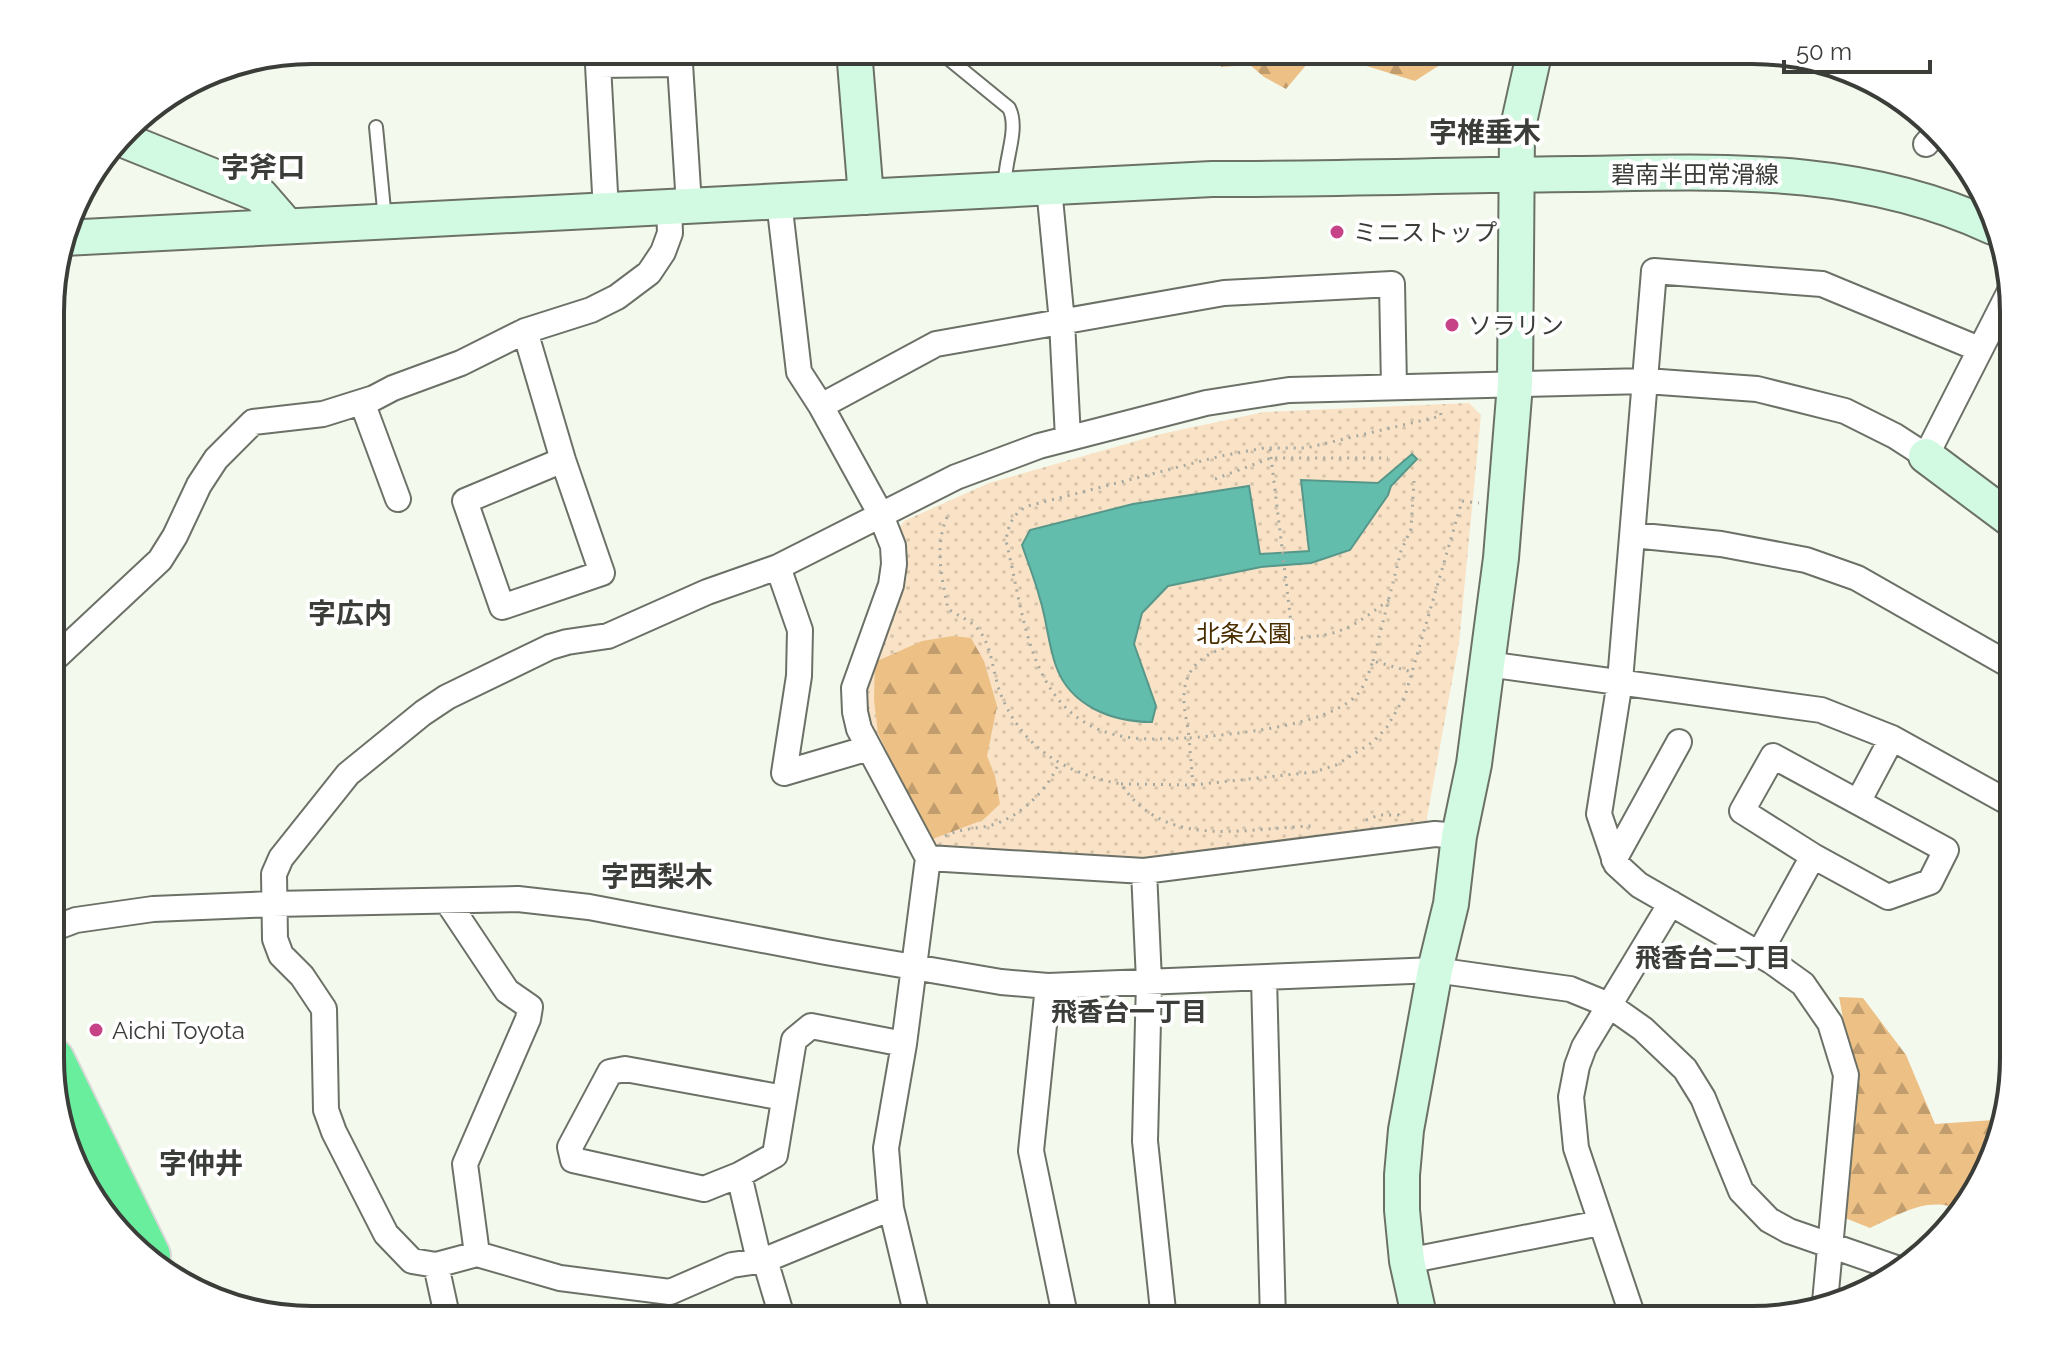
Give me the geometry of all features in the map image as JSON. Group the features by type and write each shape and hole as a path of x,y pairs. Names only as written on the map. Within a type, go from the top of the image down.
{"highway":[{"path":"66,1088 136,1232"}],"street":[{"path":"64,650 160,560 216,459 253,422 323,414 362,402 461,363 525,331 591,310 636,285 649,273 663,252 679,206 680,64 598,65 606,211"},
{"path":"858,64 866,197"},
{"path":"1417,1305 1407,1261 1402,1175 1406,1130 1435,970 1451,904 1459,836 1474,764 1501,558 1515,384 1517,131 1532,64"},
{"path":"132,143 260,195 286,225"},
{"name":"碧南半田常滑線","path":"76,237 1212,179 1738,172 1802,175 1861,184 1917,199 1983,223"},
{"path":"1049,188 1062,322 1068,438"},
{"path":"779,201 799,372 880,513 893,546 891,585 854,688 855,712 859,729 869,748 933,858 913,966 904,1044 886,1148 891,1208 914,1306"},
{"path":"1826,1294 1846,1075 1830,1023 1803,984 1759,954 1639,885 1614,860 1599,814 1620,681 1654,271 1822,284 1979,349"},
{"path":"821,406 936,344 1224,293 1392,284 1394,387"},
{"path":"1926,456 1999,312"},
{"path":"525,331 563,460 602,573 502,607 465,501 563,460"},
{"path":"891,1208 762,1260 732,1265 670,1292 560,1278 477,1254 436,1265 412,1261 386,1234 326,1110 324,1009 302,976 281,955 275,939 274,874 281,858 348,774 423,713 447,697 550,647 608,636 707,592 778,567 956,477 1068,438 1233,397 1289,390 1646,381 1757,389 1845,411 1895,436 1999,511"},
{"path":"362,402 398,499"},
{"path":"1633,535 1721,544 1806,560 1857,578 1999,659"},
{"path":"778,567 800,630 799,676 784,773 869,748"},
{"path":"1487,664 1821,710 1892,738 1999,797"},
{"path":"1858,802 1892,738"},
{"path":"1614,860 1679,742"},
{"path":"1773,756 1946,850 1930,882 1888,897 1813,856 1742,811 1773,756"},
{"path":"933,858 1144,871 1403,837 1435,834 1459,836"},
{"path":"1759,954 1813,856"},
{"path":"1144,871 1149,981 1145,1141 1162,1305"},
{"path":"64,924 153,909 518,899 589,907 1001,982 1048,986 1435,970 1570,989 1609,1005 1655,1039 1685,1069 1703,1098 1741,1191 1769,1220 1789,1231 1888,1265"},
{"path":"447,901 507,991 530,1007 528,1019 465,1164 477,1254"},
{"path":"1629,1305 1576,1148 1571,1097 1584,1047 1671,903"},
{"path":"1264,978 1273,1305"},
{"path":"1048,986 1031,1151 1063,1305"},
{"path":"784,1098 625,1069 610,1072 570,1147 573,1160 704,1189 739,1175 775,1155 794,1040 811,1026 904,1044"},
{"path":"739,1175 778,1306"},
{"path":"1407,1261 1600,1223"},
{"path":"436,1265 445,1306"}],"lane":[{"path":"955,64 1009,108 1013,115 1004,174 1005,190"},
{"path":"376,127 385,221"}],"path":[{"path":"1414,481 1411,529 1401,551 1373,661 1357,695 1329,712 1247,732 1189,738 1131,738 1087,723 1049,690 1035,659 1006,541 1015,515 1028,506 1221,456 1306,448 1441,416 1440,400"},
{"path":"1270,449 1293,639"},
{"path":"1215,479 1271,458 1388,458"},
{"path":"947,517 940,533 939,552 948,609 973,625 986,639 1001,696 1028,738 1058,764 1091,777 1121,784 1193,785 1314,772 1357,754 1387,727 1405,696 1462,501 1488,503"},
{"path":"1193,785 1184,694 1189,677 1200,661 1220,647 1335,633 1361,621 1389,600"},
{"path":"1373,661 1412,672"},
{"path":"933,858 949,834 999,823 1028,804 1045,787 1058,764"},
{"path":"1121,784 1128,795 1147,811 1165,821 1199,832 1324,826"},
{"path":"1362,821 1379,815 1399,815 1403,837"}],"green space":[{"path":"1221,64 1307,64 1286,89 1250,65 1221,67"},
{"path":"1360,64 1441,64 1415,81"},
{"name":"北条公園","path":"1469,403 1481,415 1459,643 1426,823 1143,861 933,847 866,722 865,686 907,577 898,529 904,521 989,483 1161,434 1264,412"},
{"path":"953,636 971,638 984,661 997,706 987,756 995,776 1000,804 983,820 930,840 878,733 874,700 875,662 922,641"},
{"path":"1839,997 1863,998 1906,1055 1935,1124 1991,1120 1974,1167 1951,1206 1927,1205 1915,1208 1870,1228 1845,1218 1857,1092"}],"water":[{"path":"1412,454 1417,459 1391,486 1350,550 1311,563 1261,567 1168,586 1142,613 1134,644 1156,706 1152,722 1108,715 1071,692 1053,658 1036,585 1022,545 1030,530 1133,504 1249,486 1260,554 1309,551 1301,480 1378,483"}],"place":[{"name":"ミニストップ","path":"1337,232"},
{"name":"ソラリン","path":"1452,325"},
{"name":"Aichi Toyota","path":"96,1030"}],"district":[{"name":"字椎垂木","path":"1485,132"},
{"name":"字斧口","path":"263,167"},
{"name":"字広内","path":"350,613"},
{"name":"字西梨木","path":"657,876"},
{"name":"飛香台二丁目","path":"1713,958"},
{"name":"飛香台一丁目","path":"1129,1012"},
{"name":"字仲井","path":"201,1163"}]}
